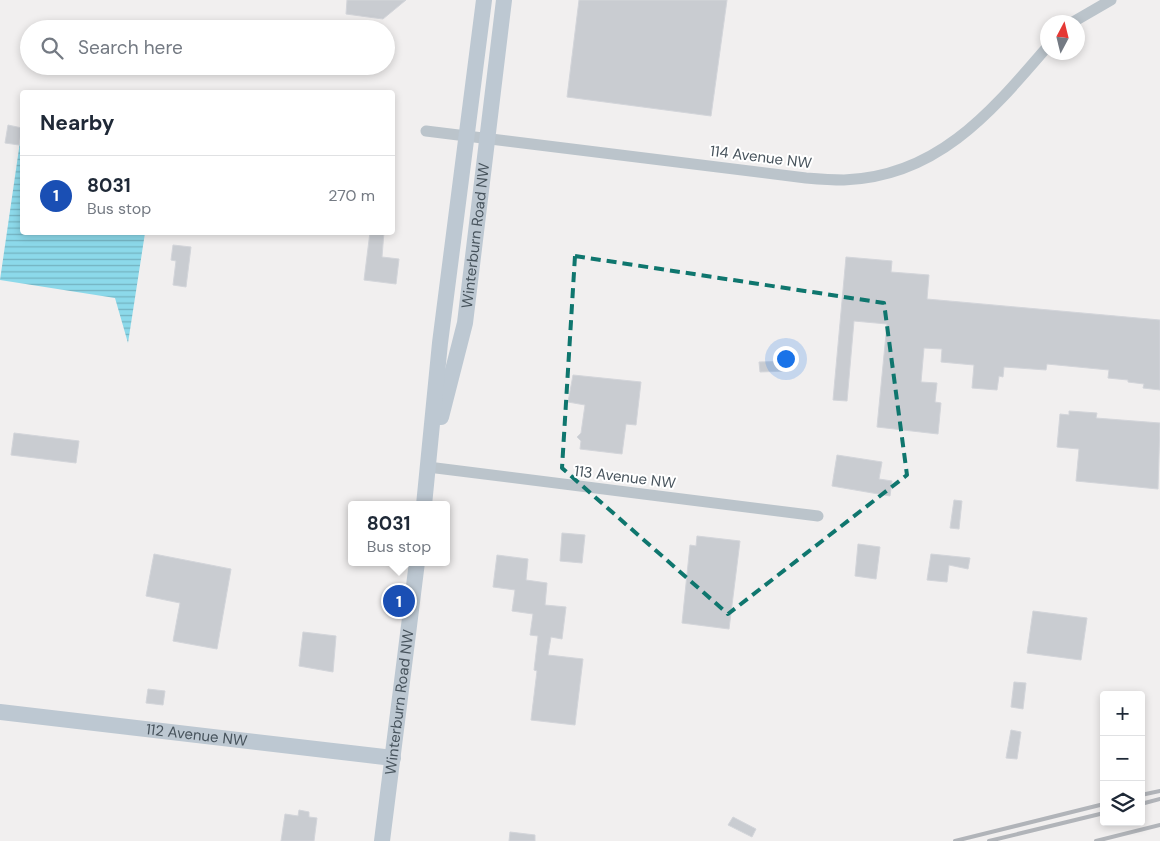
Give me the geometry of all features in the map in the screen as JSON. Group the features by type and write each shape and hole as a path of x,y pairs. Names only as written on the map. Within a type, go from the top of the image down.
{"main road":[{"name":"Winterburn Road NW","path":"424,501 440,343 484,0"},
{"name":"Winterburn Road NW","path":"428,467 465,323 504,0"},
{"name":"Winterburn Road NW","path":"382,841 417,566"},
{"name":"112 Avenue NW","path":"0,712 393,758"}],"street":[{"path":"1085,15 1111,0"},
{"name":"114 Avenue NW","path":"426,131 806,178 845,180 908,166 961,137 984,118 1040,55"},
{"name":"113 Avenue NW","path":"428,467 818,516"}],"highlighted area":[{"path":"575,256 884,303 907,475 728,614 562,468"}],"water":[{"path":"20,142 20,235 145,235 128,343 115,298 0,280"}],"building":[{"path":"347,0 406,0 383,19 346,14"},
{"path":"579,0 727,0 711,116 567,97"},
{"path":"8,125 20,128 19,145 5,143"},
{"path":"370,235 384,235 382,257 399,259 396,284 364,280"},
{"path":"173,245 191,247 186,287 173,285 176,261 171,260"},
{"path":"846,257 892,261 891,272 929,275 927,299 1160,320 1160,390 1143,388 1144,384 1128,382 1128,380 1108,378 1109,370 1047,364 1046,370 1004,367 1003,377 999,376 997,390 972,388 974,365 941,362 942,349 924,348 921,382 937,383 935,402 941,403 938,434 877,427 887,324 854,321 847,401 833,400"},
{"path":"790,361 790,371 760,372 759,362"},
{"path":"573,375 641,382 636,425 626,424 622,454 580,449 581,441 577,437 581,433 585,405 568,402"},
{"path":"1069,411 1097,413 1096,418 1160,423 1158,489 1076,481 1079,449 1057,447 1060,414 1069,415"},
{"path":"14,433 79,441 76,463 11,455"},
{"path":"837,455 882,462 879,479 892,481 890,496 832,486"},
{"path":"954,500 962,501 959,529 950,528"},
{"path":"562,533 585,535 582,563 560,561"},
{"path":"697,536 740,541 729,629 682,623 690,545 696,546"},
{"path":"858,544 880,547 876,579 855,576"},
{"path":"154,554 231,569 217,649 173,641 180,603 146,596"},
{"path":"931,554 970,558 968,569 949,565 947,582 927,580"},
{"path":"497,555 528,559 526,580 547,583 545,605 566,607 562,639 551,637 548,655 583,659 575,725 531,720 537,671 534,670 538,636 530,635 533,614 512,611 515,590 493,587"},
{"path":"1033,611 1087,618 1081,660 1027,653"},
{"path":"303,632 336,636 333,672 299,666"},
{"path":"1014,682 1026,683 1023,709 1011,707"},
{"path":"148,689 165,691 163,705 146,703"},
{"path":"1011,730 1021,732 1017,759 1006,758"},
{"path":"299,810 309,812 309,817 317,818 314,841 281,841 285,814 298,816"},
{"path":"733,817 756,829 752,837 728,825"},
{"path":"510,832 535,835 535,841 509,841"}],"railway":[{"path":"1145,794 1160,791"},
{"path":"1145,803 1160,799"},
{"path":"955,841 1100,805"},
{"path":"989,841 1100,814"},
{"path":"1096,841 1160,825"}],"place":[{"name":"8031","path":"399,601"}]}
